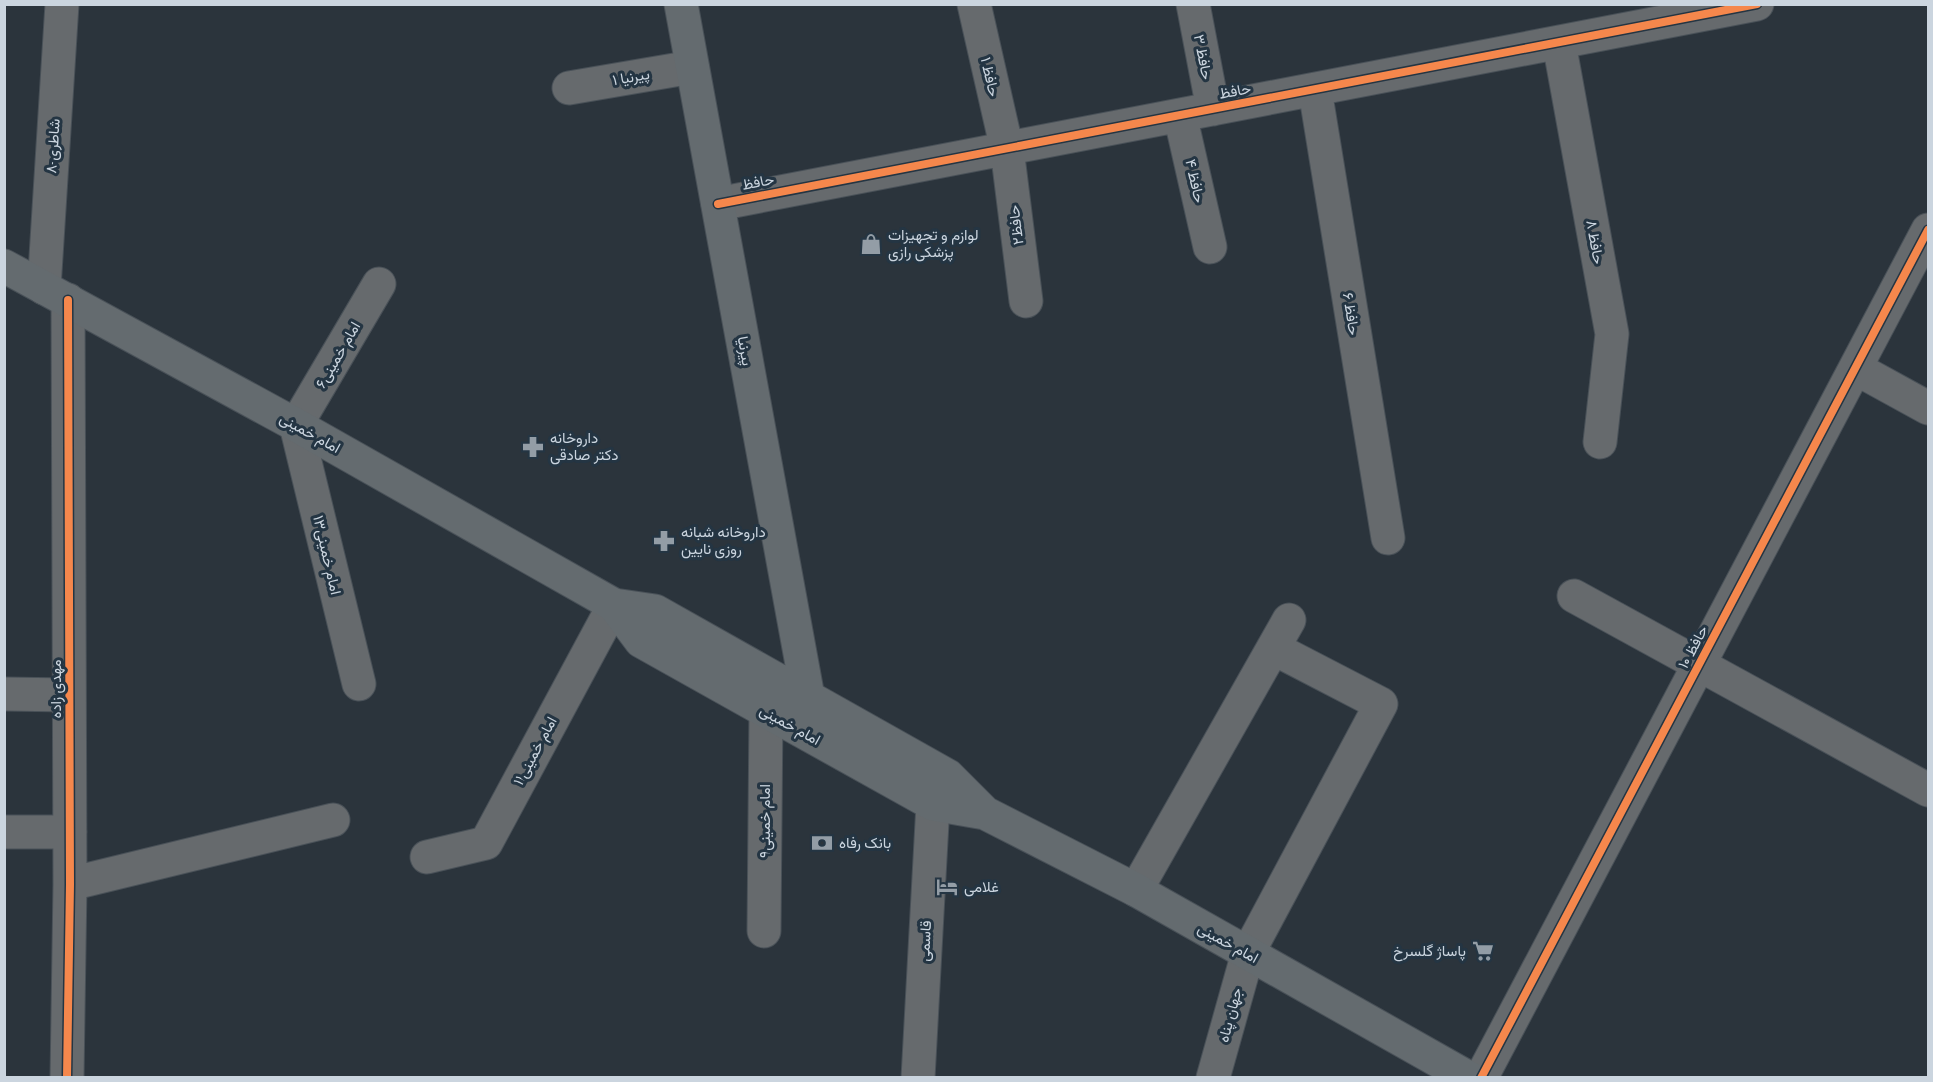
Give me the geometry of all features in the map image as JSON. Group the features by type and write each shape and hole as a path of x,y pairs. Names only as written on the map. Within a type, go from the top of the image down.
{"main road":[{"name":"پیرنیا","path":"681,4 808,697"},
{"name":"امام خمینی","path":"4,266 296,425 614,605 655,611 948,776 986,813 1136,891 1468,1077"},
{"name":"امام خمینی","path":"614,605 641,641 766,711 933,804 986,813"}],"street":[{"name":"۸-شاطری","path":"56,294 62,4"},
{"name":"حافظ ۱","path":"974,4 1007,148"},
{"name":"حافظ ۳","path":"1193,4 1213,109"},
{"name":"حافظ","path":"718,204 1749,5"},
{"name":"حافظ ۸","path":"1559,43 1612,334 1600,442"},
{"name":"پیرنیا ۱","path":"569,88 692,67"},
{"name":"حافظ ۶","path":"1315,90 1388,538"},
{"name":"حافظ ۴","path":"1180,115 1210,246"},
{"name":"حافظ۲","path":"1007,148 1026,301"},
{"name":"حافظ ۱۰","path":"1481,1077 1929,230"},
{"name":"امام خمینی۶","path":"296,425 379,284"},
{"name":"مهدی زاده","path":"56,294 69,695 70,884 67,1077"},
{"path":"1857,369 1929,408"},
{"name":"امام خمینی۱۳","path":"296,425 358,684"},
{"path":"1574,596 1929,790"},
{"name":"امام خمینی۱۱","path":"427,857 486,843 614,605"},
{"path":"1136,891 1289,620"},
{"name":"جهان پناه","path":"1213,1077 1248,953 1381,704 1273,648"},
{"path":"4,694 69,695"},
{"name":"امام خمینی۹","path":"764,931 766,711"},
{"name":"قاسمی","path":"918,1077 933,804"},
{"path":"70,884 333,820"},
{"path":"4,832 69,832"}],"cycle path":[{"path":"718,204 1757,4"},
{"path":"1481,1078 1928,230"},
{"path":"67,1078 70,884 68,300"}],"place":[{"name":"لوازم و تجهیزات پزشکی رازی","path":"871,244"},
{"name":"داروخانه دکتر صادقی","path":"533,447"},
{"name":"داروخانه شبانه روزی نایین","path":"664,541"},
{"name":"بانک رفاه","path":"822,843"},
{"name":"غلامی","path":"947,887"},
{"name":"پاساژ گلسرخ","path":"1483,951"}]}
